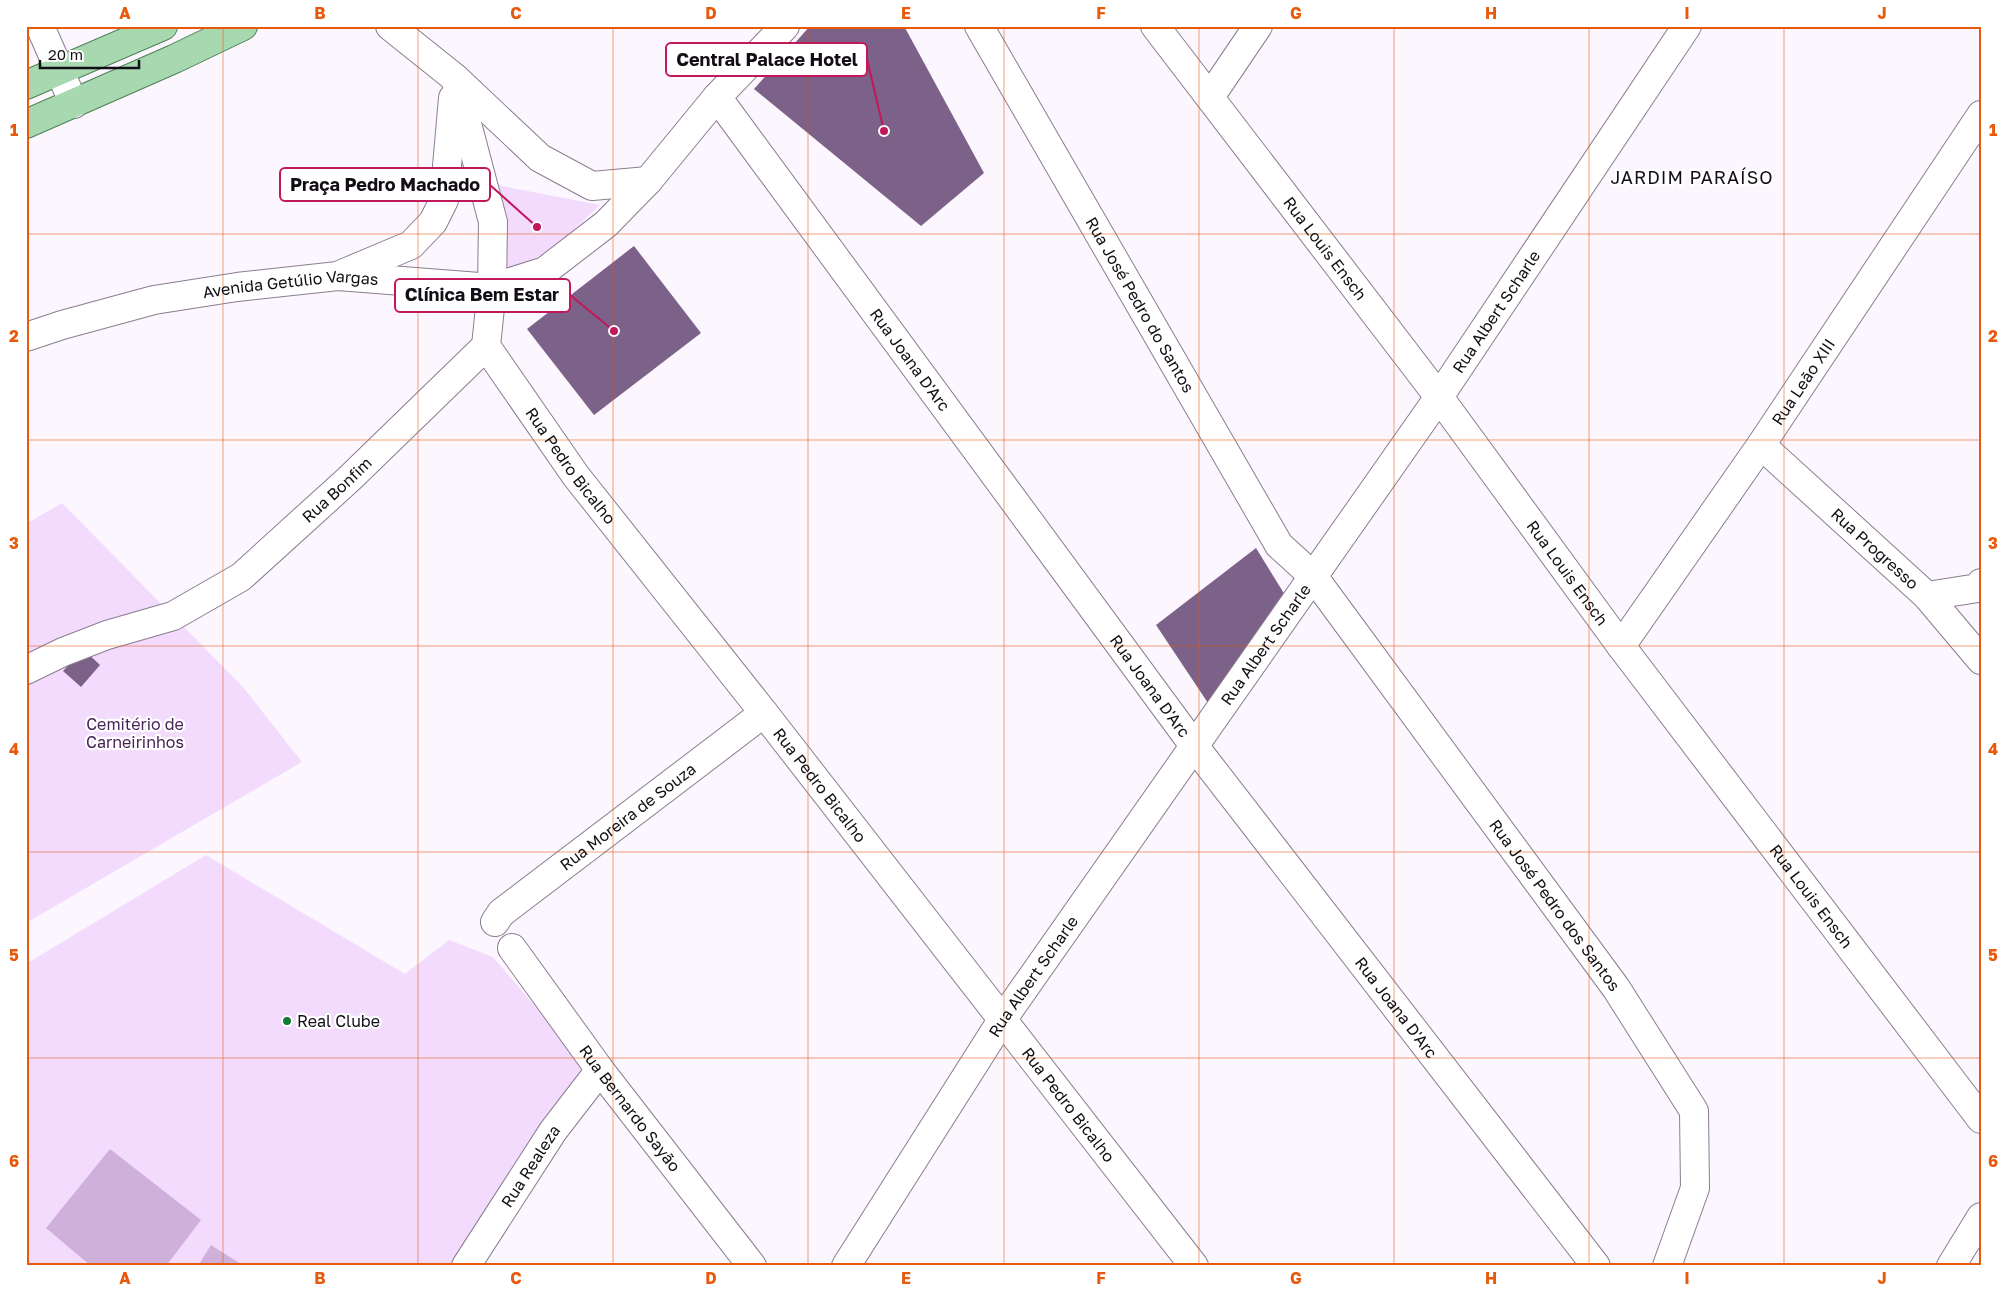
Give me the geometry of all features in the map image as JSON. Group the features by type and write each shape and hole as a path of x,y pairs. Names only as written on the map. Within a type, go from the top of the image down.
{"main road":[{"path":"26,85 163,26"},
{"path":"26,124 74,104 243,26"}],"street":[{"path":"40,26 74,104"},
{"path":"390,26 455,78 540,158 592,186 648,181"},
{"name":"Avenida Getúlio Vargas","path":"26,337 62,325 154,300 237,287 338,276 492,288 544,271 606,224 648,181 717,97 785,26"},
{"name":"Rua José Pedro do Santos","path":"979,26 1279,544 1313,576"},
{"name":"Rua Louis Ensch","path":"1155,26 1439,397 1621,646 1981,1119"},
{"path":"1210,97 1258,26"},
{"name":"Rua Albert Scharle","path":"846,1266 1002,1020 1439,397 1687,26"},
{"path":"338,276 411,245 433,222 444,200 455,78"},
{"path":"455,78 493,222 492,288 486,346"},
{"name":"Rua Joana D'Arc","path":"717,97 1195,747 1596,1266"},
{"name":"Rua Leão XIII","path":"1621,646 1761,445 1981,115"},
{"name":"Rua Bonfim","path":"26,670 107,634 173,616 241,577 349,479 486,346"},
{"name":"Rua Pedro Bicalho","path":"486,346 576,476 764,713 1194,1266"},
{"name":"Rua Progresso","path":"1761,445 1927,596 1981,660"},
{"name":"Rua José Pedro dos Santos","path":"1313,576 1616,988 1694,1111 1695,1188 1667,1266"},
{"path":"1927,596 1980,586"},
{"name":"Rua Moreira de Souza","path":"495,922 501,913 764,713"},
{"name":"Rua Bernardo Sayão","path":"512,948 600,1070 752,1266"},
{"name":"Rua Realeza","path":"466,1266 553,1131 600,1070"},
{"path":"1951,1266 1981,1217"}],"green space":[{"path":"497,185 600,205 552,250 498,275"},
{"name":"Cemitério de Carneirinhos","path":"62,503 243,687 302,762 26,923 26,524"},
{"name":"Real Clube","path":"206,855 405,974 449,940 493,957 588,1068 455,1266 26,1266 26,964"}],"shaded area":[{"path":"110,1149 201,1220 166,1266 91,1266 46,1228"},
{"path":"211,1245 244,1266 198,1266"}],"building":[{"path":"810,26 904,26 984,173 921,226 754,89"},
{"path":"634,246 701,333 594,415 527,329"},
{"path":"1256,548 1285,595 1210,706 1156,625"},
{"path":"83,649 100,665 81,687 63,671"}],"place":[{"name":"Central Palace Hotel","path":"884,131"},
{"name":"Praça Pedro Machado","path":"537,227"},
{"name":"Clínica Bem Estar","path":"614,331"},
{"name":"Real Clube","path":"287,1021"}],"district":[{"name":"JARDIM PARAÍSO","path":"1692,178"}]}
